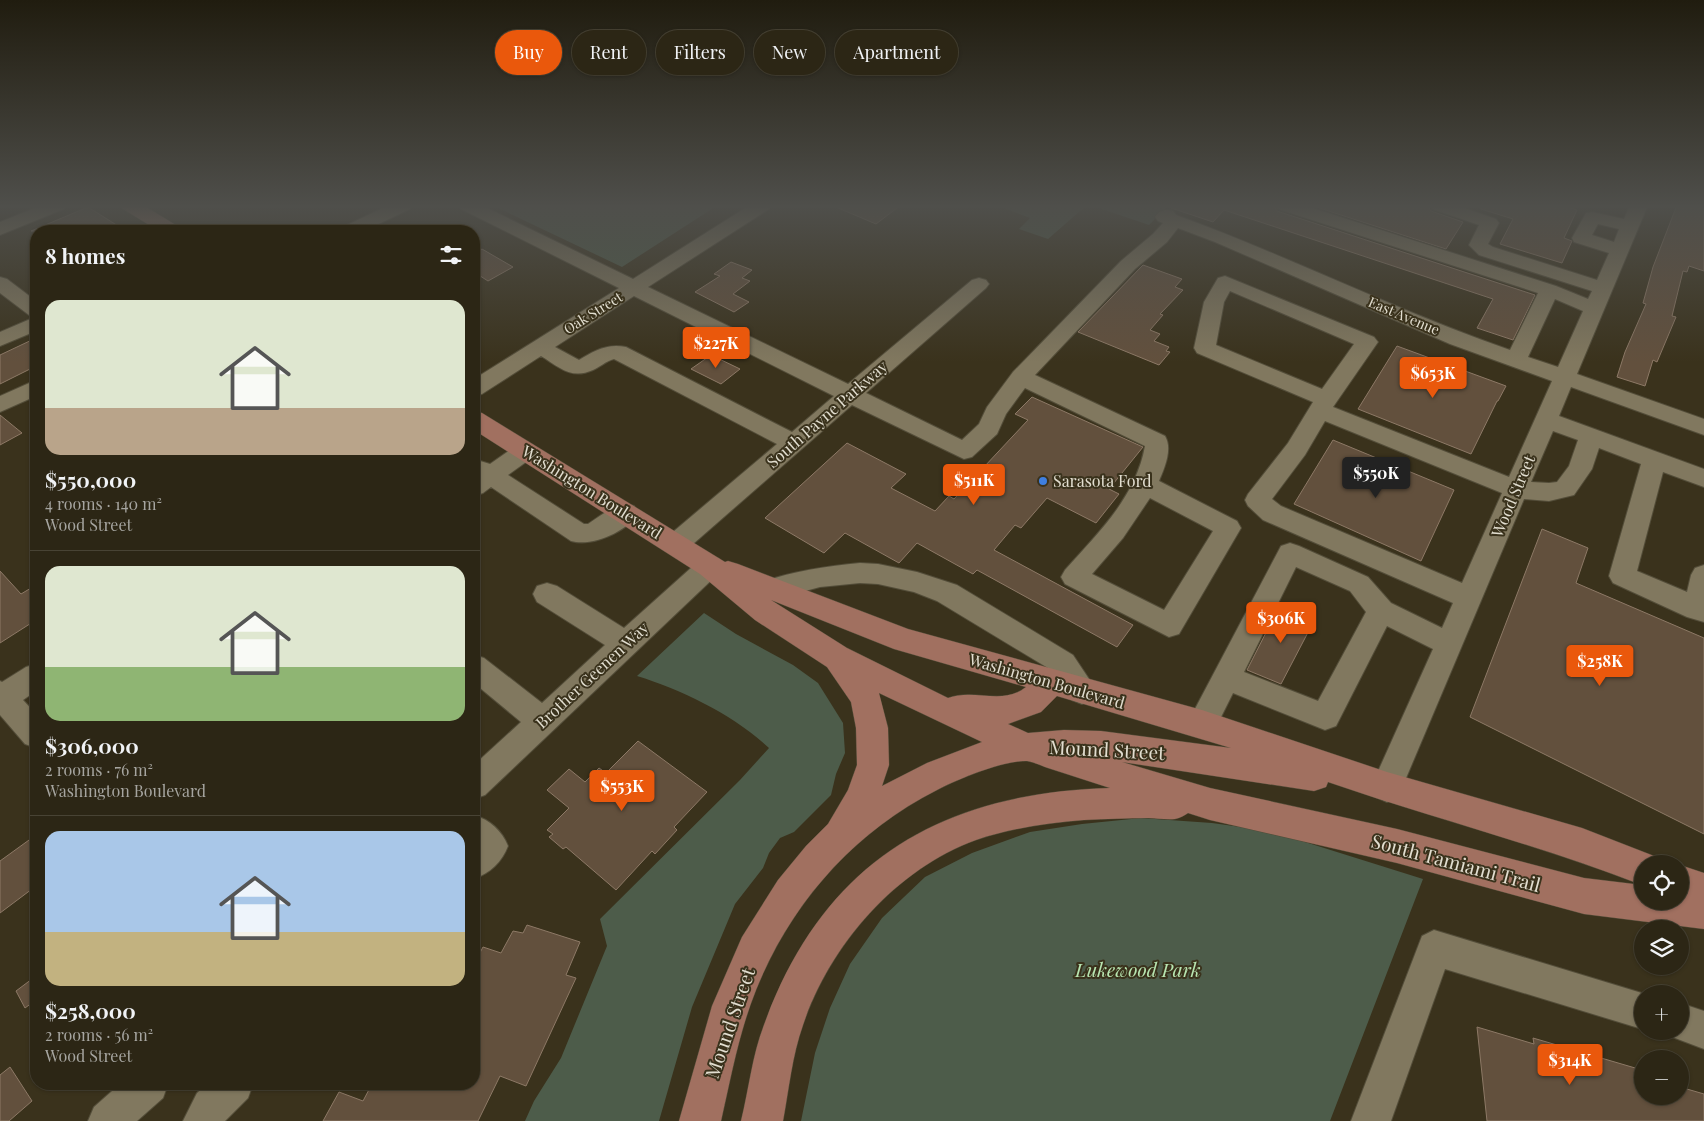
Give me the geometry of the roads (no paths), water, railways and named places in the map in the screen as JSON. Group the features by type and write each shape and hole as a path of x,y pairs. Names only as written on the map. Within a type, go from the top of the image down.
{"main road":[{"name":"Washington Boulevard","path":"480,423 710,566 765,612 836,657 935,706 1027,747 1210,804"},
{"name":"Washington Boulevard","path":"710,566 772,588 904,640 1202,724 1387,787"},
{"path":"834,841 862,797 873,765 872,728 866,698 836,657"},
{"path":"935,706 997,711 1020,709 1039,697 1051,682"},
{"name":"Mound Street","path":"700,1121 713,1068 742,982 766,930 796,885 834,841 876,808 914,784 978,758 1027,747 1077,745 1132,748 1387,787"},
{"path":"1387,787 1582,845 1634,865"},
{"path":"762,1121 783,1025 801,983 824,942 860,896 894,867 930,844 972,825 1028,812 1078,804 1138,802 1210,804"},
{"name":"South Tamiami Trail","path":"1210,804 1397,846 1584,896 1704,911"},
{"path":"1689,885 1704,891"}],"street":[{"path":"574,257 964,451 990,428 995,412 1021,377 1137,257"},
{"name":"Oak Street","path":"480,385 681,257"},
{"name":"East Avenue","path":"1267,257 1457,339 1704,427"},
{"path":"1447,257 1549,290 1599,298"},
{"path":"1501,257 1599,298"},
{"name":"Wood Street","path":"1387,787 1616,257"},
{"path":"1367,342 1225,282 1214,302 1205,348 1323,404 1516,489 1548,492 1565,489 1580,469 1591,436"},
{"path":"0,283 30,306"},
{"name":"South Payne Parkway","path":"676,544 978,284"},
{"path":"1516,360 1549,290"},
{"path":"1387,309 1374,326 1367,342 1323,404 1297,449 1257,500 1272,512 1468,598"},
{"path":"0,340 30,326"},
{"path":"540,347 577,368 607,352 618,352 794,444"},
{"path":"1021,377 1158,442 1157,457 1144,485 1119,525 1074,577 1169,626 1228,528 1144,485"},
{"path":"0,405 30,390"},
{"path":"1546,420 1704,478"},
{"path":"480,475 525,451"},
{"path":"1654,459 1622,576 1701,610 1704,575"},
{"path":"480,477 580,534 593,533 625,513"},
{"path":"1202,724 1290,553 1359,584 1381,611 1449,644"},
{"name":"Brother Geenen Way","path":"480,779 710,566"},
{"path":"772,588 820,576 860,573 878,574 917,582 947,593 1063,663 1082,691"},
{"path":"547,594 626,644"},
{"path":"1226,677 1325,717 1381,611"},
{"path":"1,693 30,666"},
{"path":"480,673 543,721"},
{"path":"1,693 30,679"},
{"path":"1,693 30,728"},
{"path":"480,835 492,846 480,857"},
{"path":"1371,1121 1404,1035 1434,948 1634,1009"},
{"path":"1689,1025 1704,1030"},
{"path":"108,1121 142,1090"},
{"path":"203,1121 211,1107 228,1090"}],"place":[{"name":"Sarasota Ford","path":"1043,481"}],"park label":[{"name":"Lukewood Park","path":"1138,970"}]}
